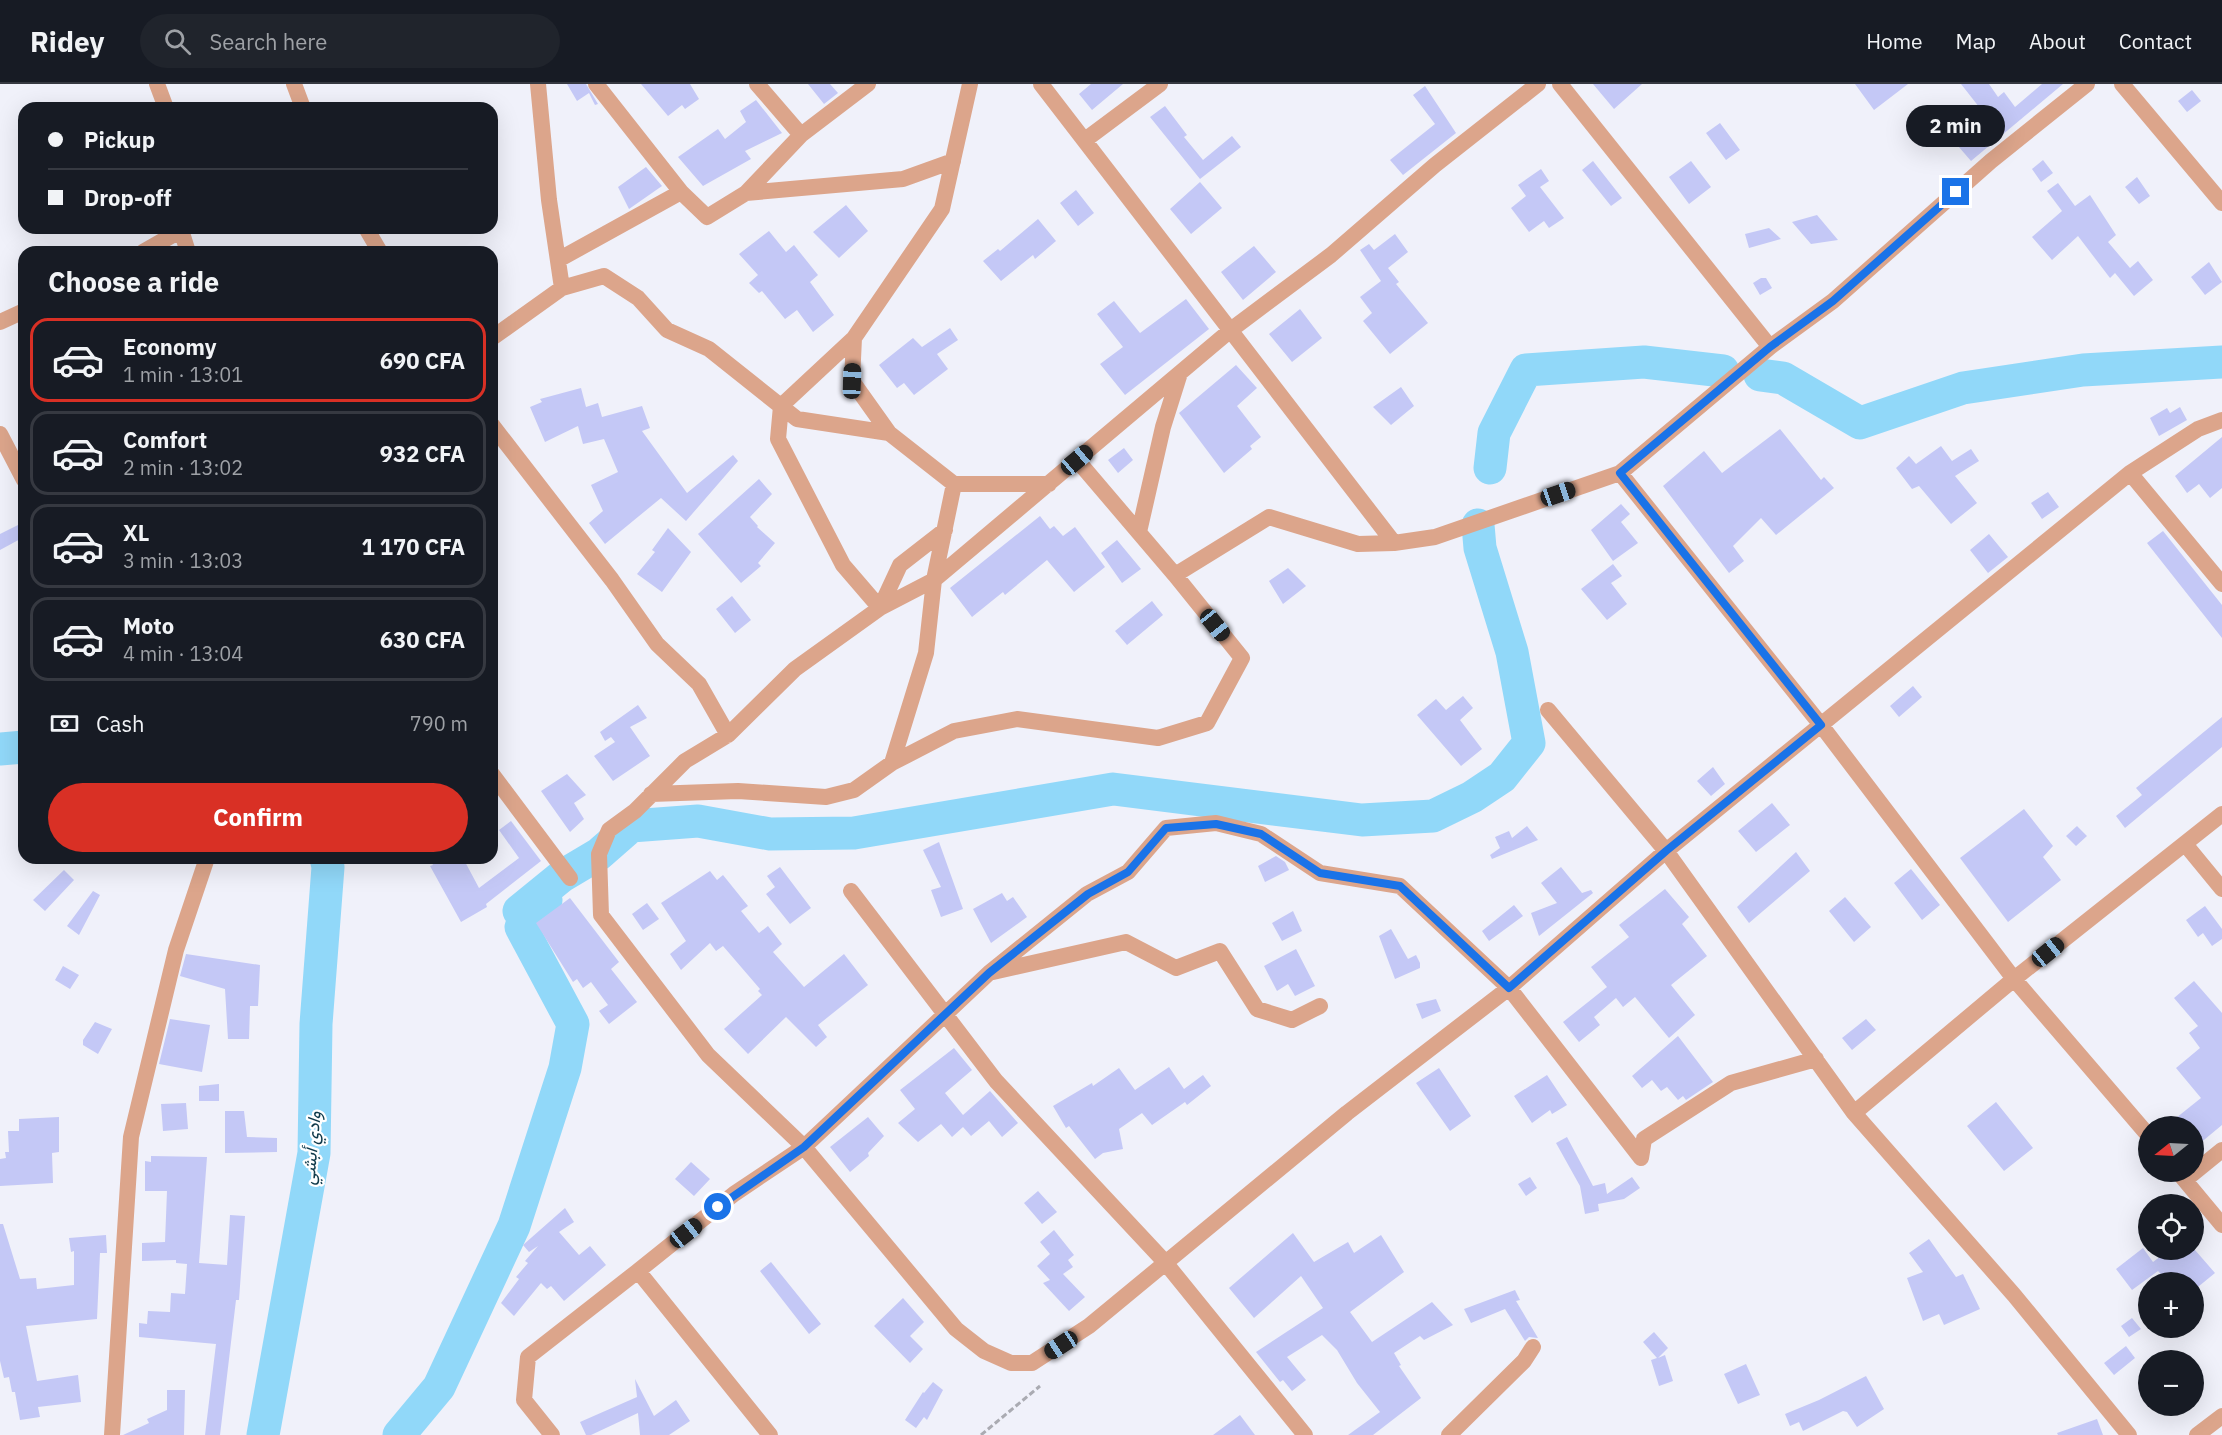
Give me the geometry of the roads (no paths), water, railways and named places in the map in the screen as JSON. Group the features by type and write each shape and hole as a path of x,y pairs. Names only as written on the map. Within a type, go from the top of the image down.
{"street":[{"path":"157,84 164,102"},
{"path":"294,84 300,102"},
{"path":"538,84 549,200 562,288"},
{"path":"596,84 681,192 707,217 746,193 801,135 868,84"},
{"path":"757,84 801,135"},
{"path":"880,608 843,565 778,439 781,406 854,338 942,209 970,84"},
{"path":"1041,84 1232,329 1394,543"},
{"path":"1085,140 1160,84"},
{"path":"1538,84 1435,165 1331,255 1232,329 934,580 880,608 795,669 728,735 685,760 635,811 609,830 599,854 601,915 708,1055 804,1147 956,1329 984,1351 1011,1363 1032,1363 1061,1345 1119,1302 1164,1261 1347,1113 1509,988 1666,851 2130,473 2198,429 2222,420"},
{"path":"1560,84 1770,347"},
{"path":"1175,575 1269,517 1358,544 1394,543 1435,537 1620,473 1770,347 1833,301 1991,161 2087,84"},
{"path":"2122,84 2222,203"},
{"path":"746,193 903,179 953,160"},
{"path":"558,260 681,192"},
{"path":"153,246 174,234"},
{"path":"498,334 562,288 604,276 638,298 667,330 710,349 797,419 889,433"},
{"path":"0,322 18,314"},
{"path":"854,338 852,381 889,433 954,484 1049,484"},
{"path":"1139,532 1163,427 1180,373"},
{"path":"498,433 612,580 657,644 699,684 728,735"},
{"path":"0,434 18,468"},
{"path":"651,794 738,791 826,797 854,790 892,763 954,731 1017,718 1158,738 1207,723 1242,658 1077,460"},
{"path":"1620,473 1821,725 2014,979 2138,1123"},
{"path":"2130,473 2222,584"},
{"path":"892,763 926,653 934,580 954,484"},
{"path":"880,608 900,565 945,530"},
{"path":"1548,710 1666,851 1854,1113 2014,1295 2129,1435"},
{"path":"498,782 570,878"},
{"path":"1854,1113 2014,979 2222,814"},
{"path":"552,1435 524,1400 528,1357 734,1194 804,1147 946,1016 989,973 1088,894 1128,872 1166,828 1216,824 1261,834 1320,873 1400,886 1509,988 1641,1158 1644,1139 1731,1083 1816,1059"},
{"path":"2185,844 2222,889"},
{"path":"112,1435 131,1137 176,950 205,864"},
{"path":"851,891 996,1081 1164,1261 1305,1435"},
{"path":"989,973 1126,942 1176,968 1220,951 1257,1009 1292,1020 1320,1006"},
{"path":"2204,1162 2222,1150"},
{"path":"2187,1182 2222,1225"},
{"path":"638,1271 770,1435"},
{"path":"1449,1435 1524,1361 1533,1347"},
{"path":"2197,1435 2222,1416"}],"waterway":[{"path":"1490,468 1494,433 1526,370 1644,362 1723,371"},
{"path":"1760,375 1783,378 1860,423 1963,388 2083,370 2222,362"},
{"path":"519,911 562,876 599,854 631,826 698,821 770,834 854,833 1113,789 1362,820 1433,816 1472,797 1502,777 1529,743 1512,652 1480,548 1478,525"},
{"name":"وادي أبشي","path":"0,749 18,748"},
{"name":"وادي أبشي","path":"263,1435 314,1153 316,1024 327,864"},
{"path":"399,1435 439,1387 514,1226 565,1068 573,1024 521,927 546,900"}]}
